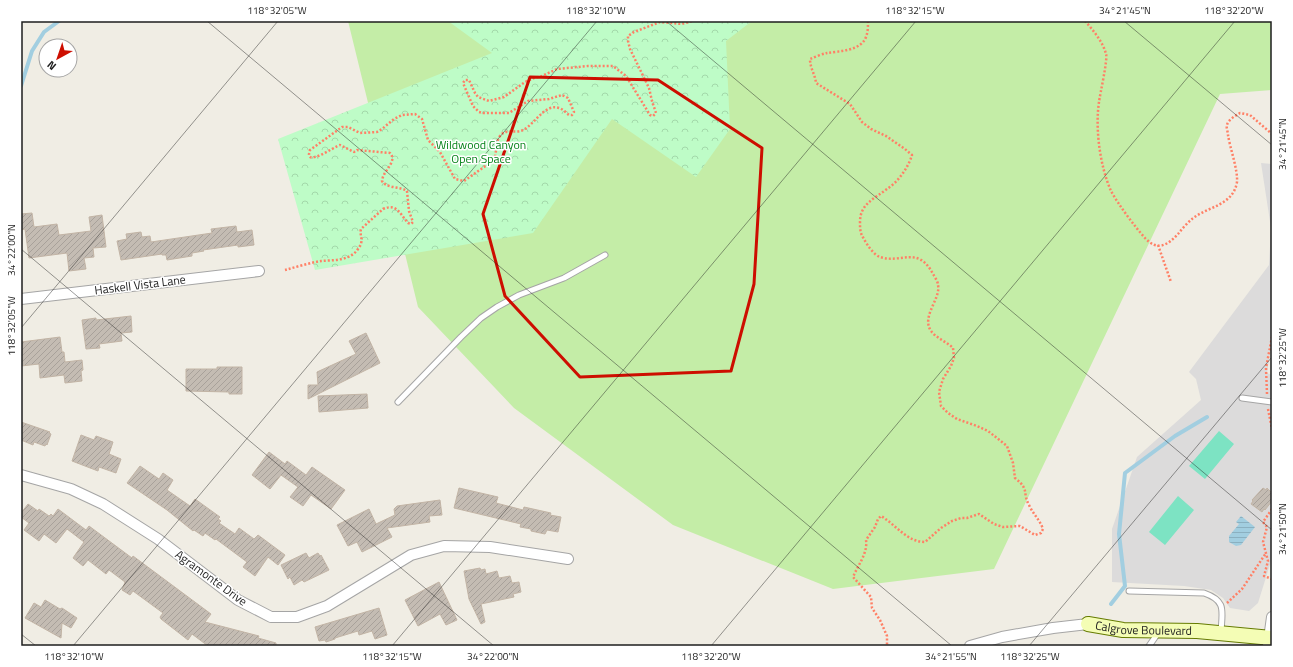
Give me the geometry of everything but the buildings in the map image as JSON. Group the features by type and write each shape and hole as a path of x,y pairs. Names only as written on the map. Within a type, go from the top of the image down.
{"street":[{"name":"Haskell Vista Lane","path":"21,299 259,271"},
{"name":"Agramonte Drive","path":"21,475 71,489 103,504 158,539 238,600 271,617 297,617 327,606 411,555 444,546 490,547 568,559"},
{"path":"1270,640 1272,617"},
{"name":"Calgrove Boulevard","path":"970,646 1002,636 1088,624 1123,630 1198,631 1270,640"}],"lane":[{"path":"398,402 481,318 519,295 564,278 605,255"},
{"path":"1242,398 1269,401"},
{"path":"1129,591 1204,593 1213,596 1220,602 1223,608 1220,633"},
{"path":"1149,646 1159,631"}],"path":[{"path":"285,270 320,261 342,259 354,253 358,250 362,238 360,232 361,229 387,207 396,209 408,223 411,224 413,222 409,211 407,191 386,185 382,181 384,174 393,161 393,156 390,153 357,150 354,152 340,145 334,146 317,157 312,158 310,156 310,150 340,128 348,127 360,133 377,132 402,115 411,114 419,116 424,122 428,140 440,152 456,179 464,181 494,160 499,138 507,131 516,132 524,130 541,114 553,107 560,108 569,115 574,113 568,98 562,96 528,101 509,113 479,112 473,106 468,97 463,83 465,80 469,80 474,93 478,97 489,101 504,97 525,82 557,69 588,66 613,66 626,76 650,115 653,116 656,113 649,88 630,49 628,36 634,32 660,22 678,24 692,21"},
{"path":"868,21 866,38 858,45 849,49 826,53 810,59 810,66 815,75 816,83 850,104 862,122 871,130 886,136 912,155 910,163 892,185 864,207 860,214 860,231 870,248 879,257 892,259 913,257 924,261 933,274 938,286 935,300 930,311 928,323 931,332 953,348 954,358 943,379 939,392 941,406 948,413 958,419 988,431 1007,446 1013,463 1015,478 1022,484 1026,492 1027,502 1032,512 1040,522 1043,530 1041,533 1035,535 1020,526 1003,527 994,524 979,514 952,521 941,528 926,542 919,542 902,533 881,516 866,540 867,546 863,558 853,577 871,597 872,608 880,620 887,636 887,646"},
{"path":"1085,21 1096,33 1107,55 1098,104 1101,161 1112,192 1126,213 1149,242 1158,245 1166,245 1171,242 1193,218 1224,203 1232,196 1237,182 1237,174 1230,148 1227,126 1230,121 1240,113 1250,115 1272,134"},
{"path":"1158,245 1170,282"},
{"path":"1272,337 1266,368 1272,429"},
{"path":"1272,509 1263,522 1267,527 1263,542 1268,561 1264,576 1272,578"},
{"path":"1223,608 1232,597 1242,589 1266,553"}],"highlighted area":[{"path":"530,77 658,80 762,148 754,284 731,371 580,377 505,296 483,214"}],"shaded area":[{"path":"1261,163 1272,164 1272,348 1267,373 1272,375 1272,558 1258,603 1249,611 1230,608 1223,598 1211,590 1184,586 1112,582 1112,529 1137,457 1201,400 1196,379 1189,372 1269,265 1271,228"}],"green space":[{"path":"348,21 1272,21 1272,90 1220,94 994,569 833,589 673,525 514,408 418,307"},
{"name":"Wildwood Canyon Open Space","path":"448,21 752,21 726,41 730,129 696,177 612,119 533,233 315,270 278,139 492,53"},
{"path":"1219,431 1234,444 1205,479 1189,466"},
{"path":"1178,496 1194,510 1165,545 1149,532"}],"water":[{"path":"1241,516 1255,527 1241,545 1236,546 1229,542 1229,536 1239,524 1236,522"}],"waterway":[{"path":"21,86 32,51 44,32 59,21"},
{"path":"1111,604 1125,586 1119,534 1125,473 1175,436 1207,417"}]}
